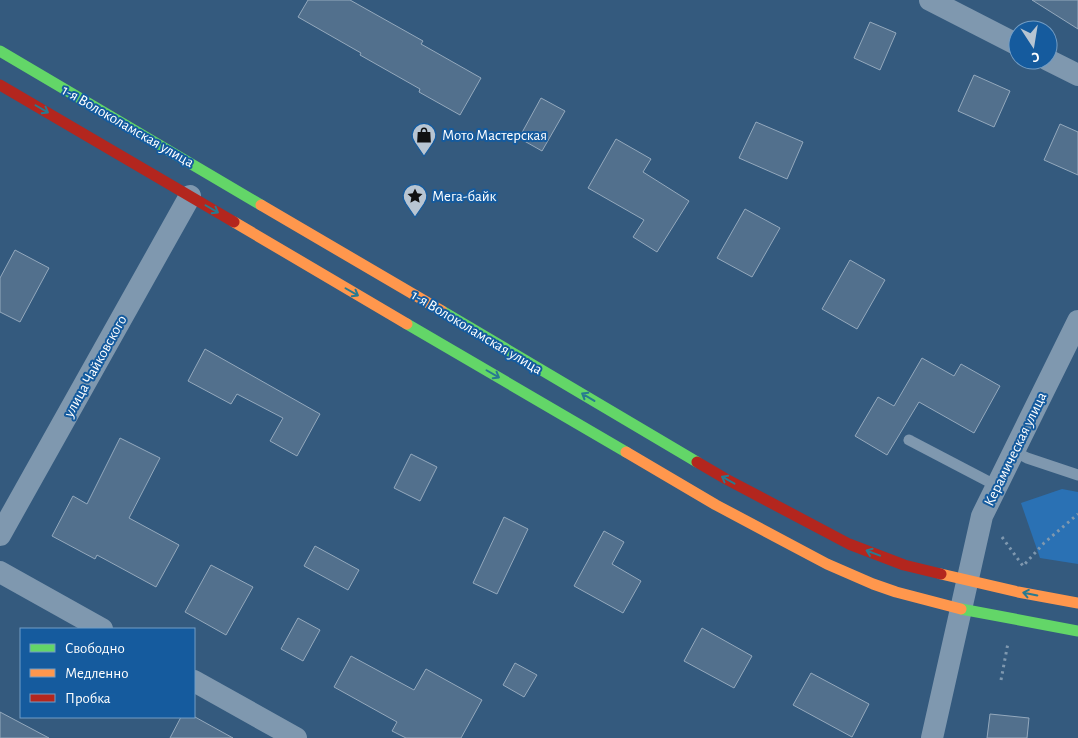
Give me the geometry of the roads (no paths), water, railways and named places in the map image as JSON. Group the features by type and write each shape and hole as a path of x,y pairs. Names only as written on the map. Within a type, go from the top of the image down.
{"main road":[{"name":"1-я Волоколамская улица","path":"0,51 726,479 849,544 904,565 967,581 1078,603"},
{"name":"1-я Волоколамская улица","path":"0,84 707,500 835,568 897,592 961,609 1078,631"}],"street":[{"path":"930,0 1008,40"},
{"path":"1058,65 1078,75"},
{"name":"улица Чайковского","path":"0,535 190,196"},
{"name":"Керамическая улица","path":"967,581 979,526 1078,321"},
{"path":"0,572 100,628"},
{"path":"932,738 967,581"},
{"path":"195,682 296,738"}],"lane":[{"path":"909,440 997,486"},
{"path":"1014,451 1027,458 1078,475"}],"place":[{"name":"Мото Мастерская","path":"424,156"},
{"name":"Мега-байк","path":"415,217"}]}
